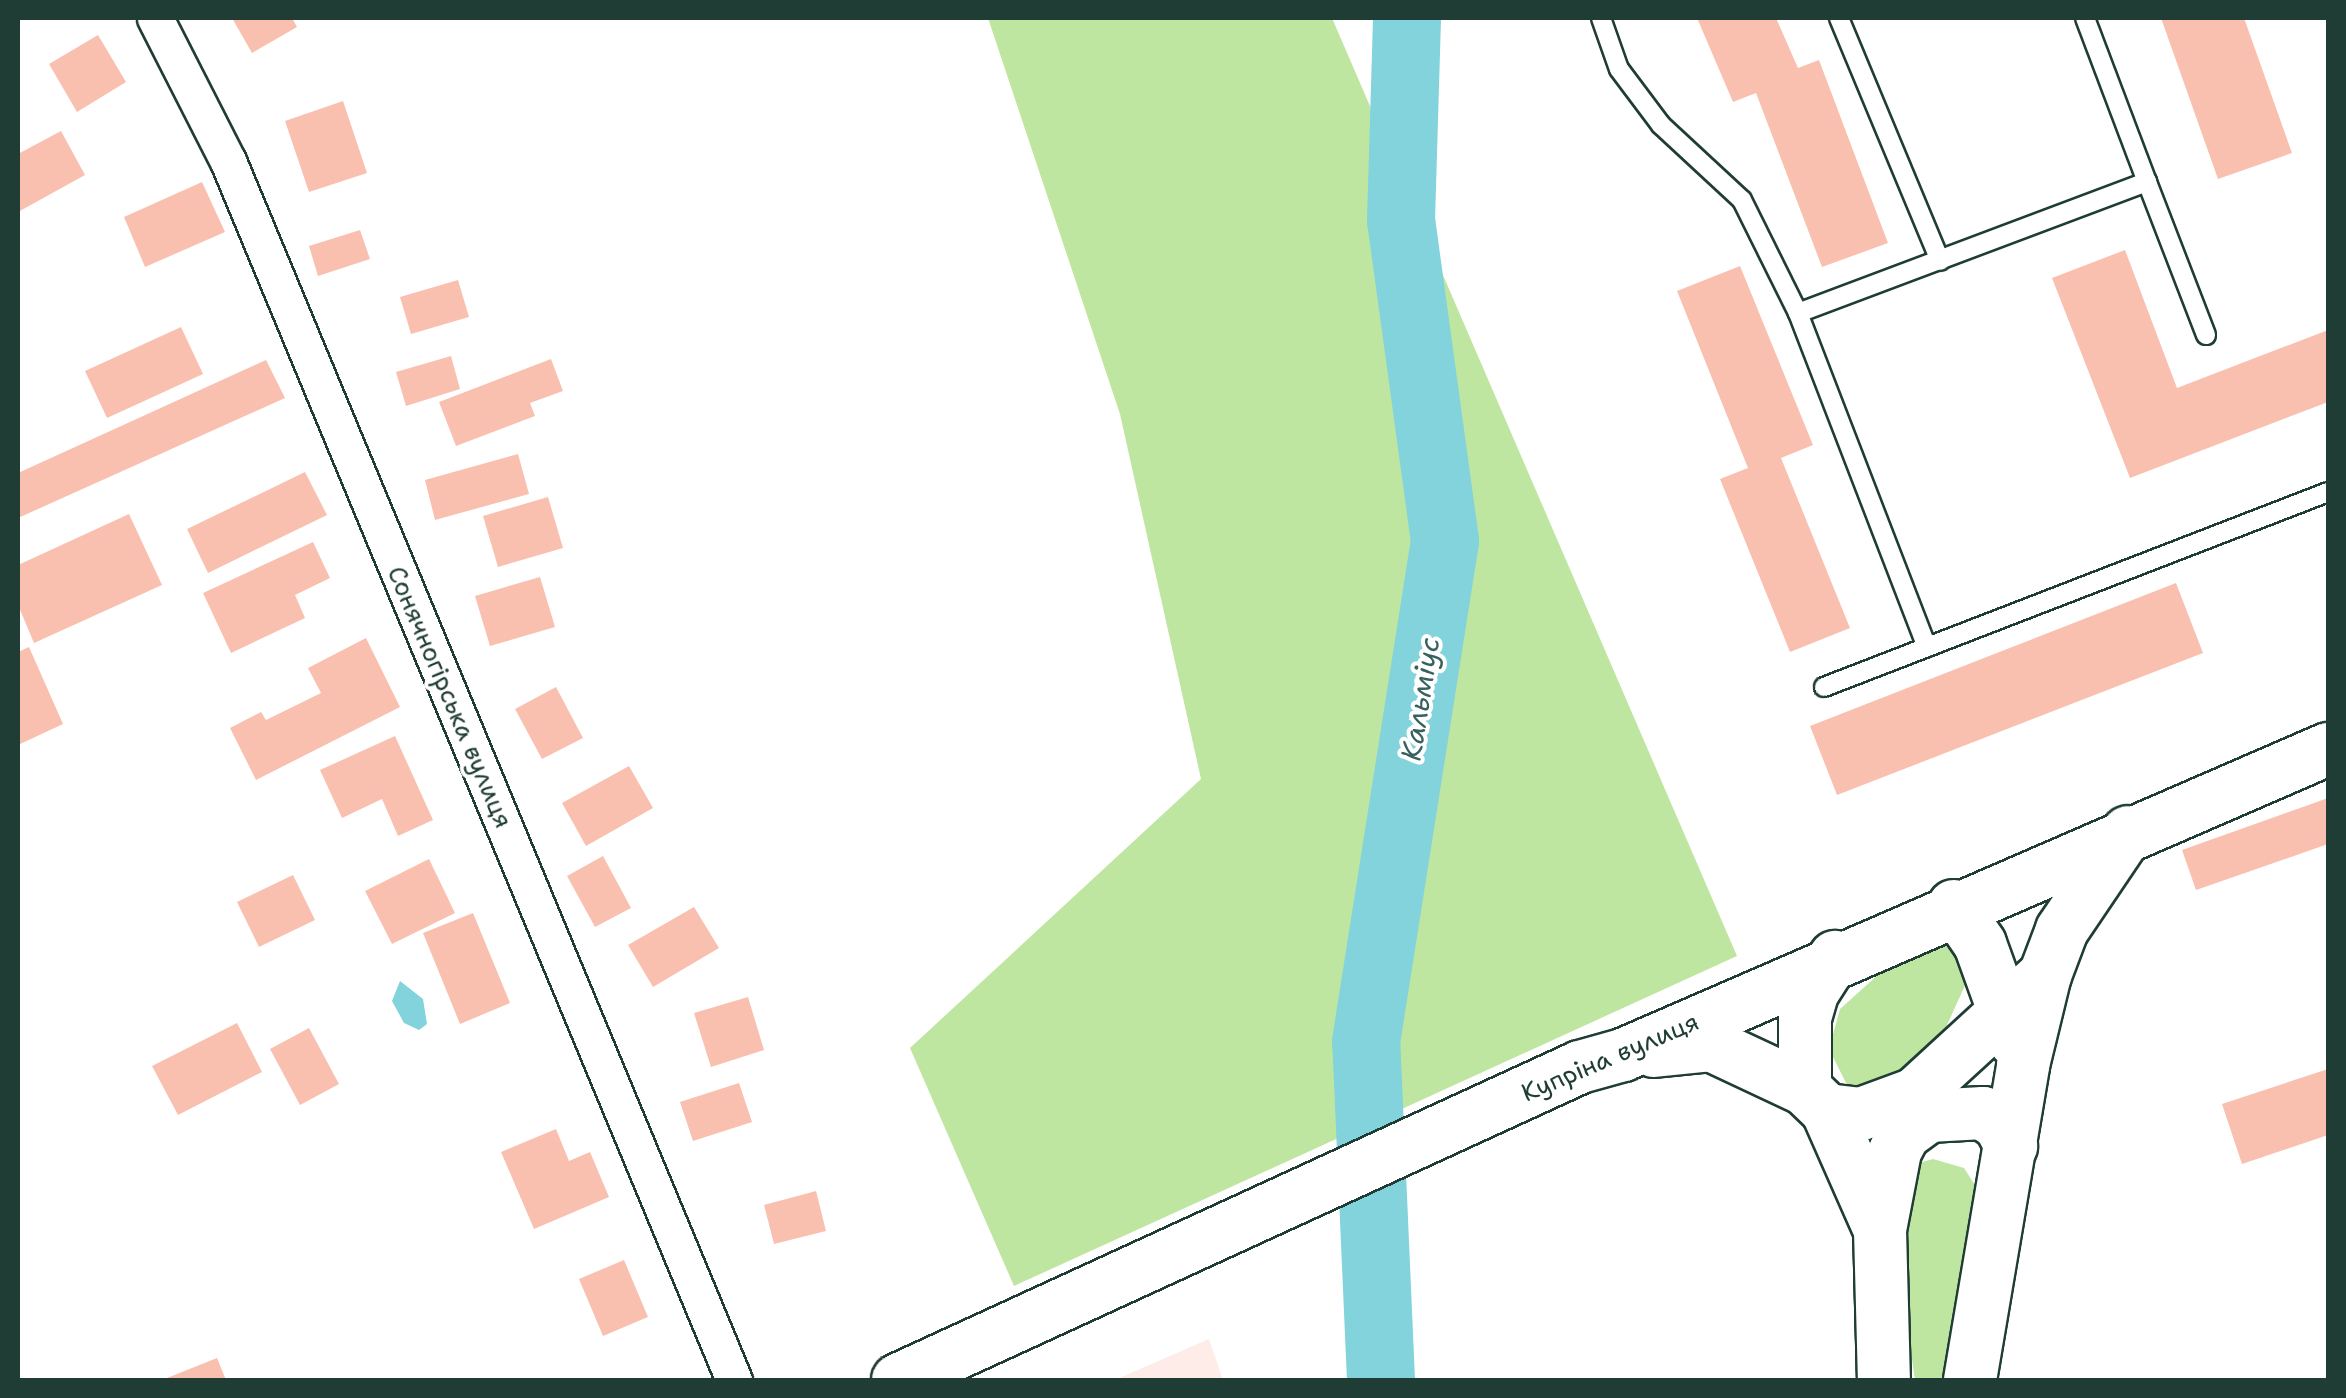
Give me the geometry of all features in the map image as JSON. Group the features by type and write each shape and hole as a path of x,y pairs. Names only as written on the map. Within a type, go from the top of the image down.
{"street":[{"name":"Сонячногірська вулиця","path":"156,18 228,161 734,1380"},
{"name":"Купріна вулиця","path":"898,1380 1152,1262 1835,958 2328,748"},
{"path":"1970,1380 2023,1065 2044,976 2062,930 2129,831"},
{"path":"1954,906 1980,944 2023,1065"},
{"path":"1835,958 1812,992 1805,1018 1816,1100 1880,1230"},
{"path":"1602,1061 1711,1045 1816,1100 1861,1114 1915,1094 1960,1058 2004,1008 2044,976"},
{"path":"1884,1380 1880,1230 1895,1151 1904,1134 1929,1116 1983,1113 2000,1125 2010,1146"}],"lane":[{"path":"1601,18 1620,69 1661,125 1742,200 1798,313 1928,647"},
{"path":"1839,18 1940,261"},
{"path":"2085,18 2206,335"},
{"path":"1798,313 2147,182"},
{"path":"1824,687 2328,492"}],"shaded area":[{"path":"1209,1339 1223,1380 1115,1380"}],"green space":[{"path":"988,18 1332,18 1737,956 1014,1286 910,1048 1201,779 1120,414"},
{"path":"1954,936 1967,981 1942,1036 1893,1090 1849,1089 1829,1049 1840,1009 1900,955"},
{"path":"1933,1159 1964,1168 1980,1193 1947,1380 1915,1380 1892,1220 1919,1163"}],"water":[{"path":"400,981 423,999 427,1024 419,1030 404,1023 392,1001"}],"building":[{"path":"232,18 292,18 297,27 252,53"},
{"path":"1697,18 1776,18 1798,68 1819,60 1888,243 1822,267 1756,93 1733,102"},
{"path":"2161,18 2244,18 2292,153 2218,179"},
{"path":"98,35 126,82 77,112 49,64"},
{"path":"343,101 367,173 309,192 285,121"},
{"path":"61,131 85,175 18,212 18,154"},
{"path":"202,182 225,232 145,267 124,217"},
{"path":"360,230 370,259 318,276 309,246"},
{"path":"2125,250 2177,388 2328,330 2328,402 2130,478 2052,278"},
{"path":"1740,266 1813,445 1781,458 1850,628 1790,652 1720,479 1748,468 1677,291"},
{"path":"458,280 469,317 411,334 400,297"},
{"path":"181,327 203,374 107,418 85,371"},
{"path":"451,356 460,389 406,406 396,372"},
{"path":"551,359 563,391 530,403 535,416 456,446 439,402"},
{"path":"266,360 285,398 18,518 18,473"},
{"path":"518,454 529,494 435,520 425,480"},
{"path":"305,472 327,515 208,573 187,529"},
{"path":"548,497 563,548 498,567 483,516"},
{"path":"129,514 162,585 34,643 18,605 18,565"},
{"path":"313,542 330,578 295,595 305,618 231,653 203,593"},
{"path":"540,577 555,627 490,646 475,596"},
{"path":"2176,583 2203,653 1837,795 1810,726"},
{"path":"366,638 400,707 256,780 230,728 261,712 266,720 321,693 308,668"},
{"path":"29,647 63,724 18,745 18,652"},
{"path":"556,687 583,738 542,759 515,709"},
{"path":"395,736 433,820 398,836 382,799 342,818 320,770"},
{"path":"629,766 653,808 586,846 562,803"},
{"path":"2328,798 2328,844 2196,890 2182,850"},
{"path":"603,856 631,908 595,927 567,876"},
{"path":"429,859 455,913 392,944 365,891"},
{"path":"293,875 315,920 259,947 237,902"},
{"path":"694,907 719,948 653,987 628,945"},
{"path":"473,913 510,1003 460,1024 423,933"},
{"path":"748,997 764,1050 711,1067 694,1013"},
{"path":"237,1023 262,1072 178,1115 152,1066"},
{"path":"309,1028 339,1084 300,1105 270,1049"},
{"path":"2328,1069 2328,1135 2242,1164 2222,1104"},
{"path":"739,1083 752,1122 693,1141 680,1102"},
{"path":"556,1129 569,1161 590,1152 609,1197 534,1229 501,1152"},
{"path":"816,1191 826,1231 774,1244 764,1205"},
{"path":"624,1260 648,1317 603,1336 579,1279"},
{"path":"217,1358 226,1380 162,1380"}],"waterway":[{"name":"Кальміус","path":"1381,1380 1366,1042 1445,541 1401,221 1407,18"}]}
